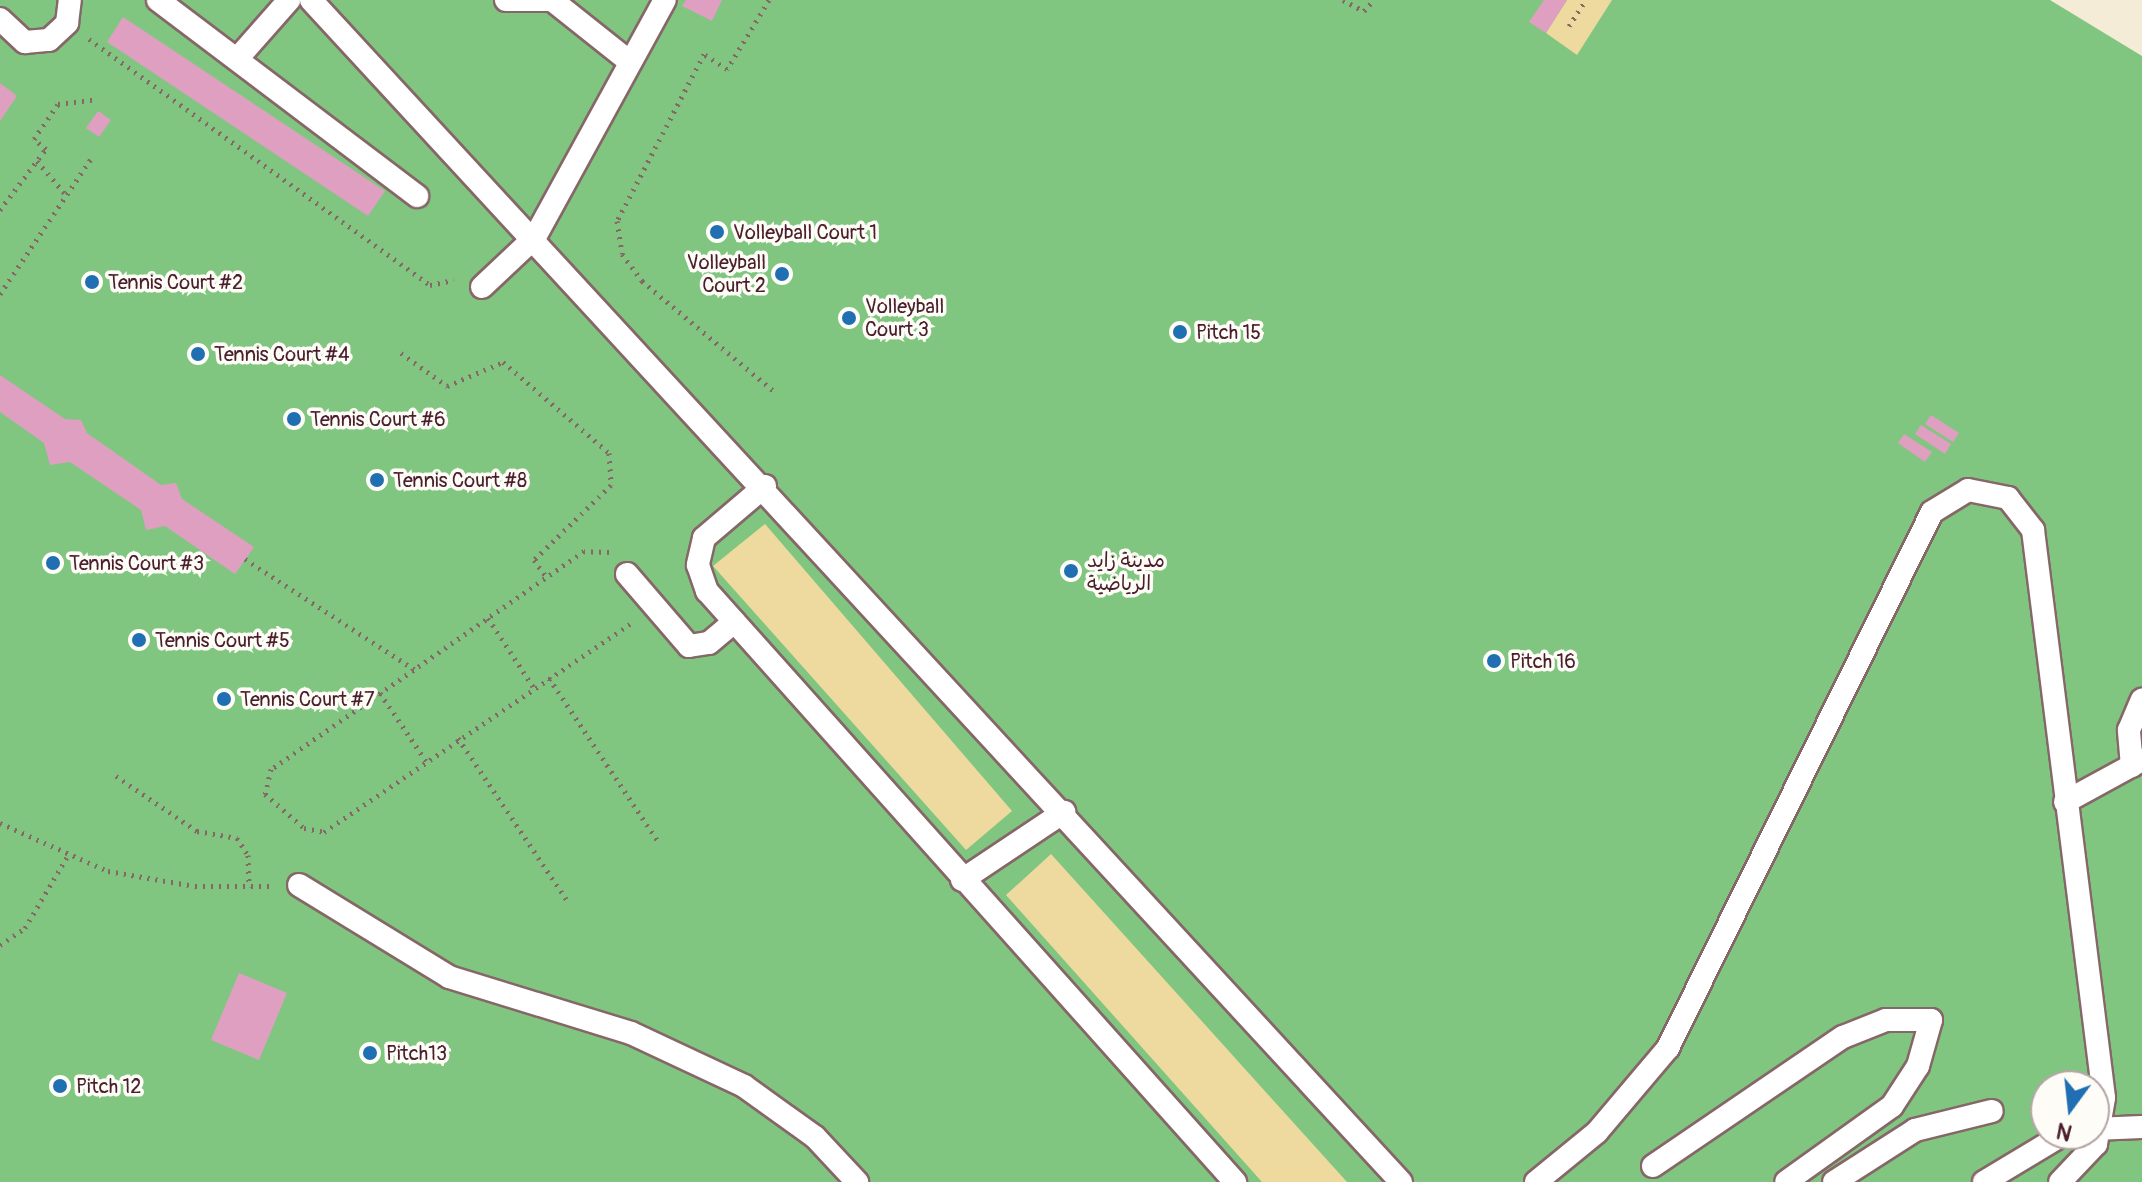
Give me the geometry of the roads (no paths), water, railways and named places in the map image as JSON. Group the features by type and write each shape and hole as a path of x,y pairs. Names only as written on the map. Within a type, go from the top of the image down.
{"lane":[{"path":"0,19 25,42 49,40 67,23 70,0"},
{"path":"158,0 417,196"},
{"path":"237,59 289,0"},
{"path":"311,0 765,486 1401,1182"},
{"path":"506,0 552,0 630,62"},
{"path":"482,287 535,237 665,0"},
{"path":"765,486 713,527 699,551 701,579 734,622 962,880 1235,1182"},
{"path":"1543,1180 1597,1132 1668,1048 1932,512 1968,490 2008,498 2033,530 2092,1070"},
{"path":"627,574 689,646 709,643 734,622"},
{"path":"2065,802 2137,763 2129,730 2142,700"},
{"path":"962,880 1064,812"},
{"path":"299,885 432,970 660,1045 744,1086 815,1137 857,1182"},
{"path":"1653,1166 1843,1037 1886,1020 1931,1020 1918,1066 1892,1106 1786,1182"},
{"path":"1834,1182 1915,1130 1992,1111"},
{"path":"2110,1128 2142,1127"},
{"path":"1984,1182 2037,1150"},
{"path":"2060,1182 2087,1158 2090,1150"}],"place":[{"name":"Volleyball Court 1","path":"717,232"},
{"name":"Volleyball Court 2","path":"782,274"},
{"name":"Tennis Court #2","path":"92,282"},
{"name":"Volleyball Court 3","path":"849,318"},
{"name":"Pitch 15","path":"1180,332"},
{"name":"Tennis Court #4","path":"198,354"},
{"name":"Tennis Court #6","path":"294,419"},
{"name":"Tennis Court #8","path":"377,480"},
{"name":"Tennis Court #3","path":"53,563"},
{"name":"مدينة زايد الرياضية","path":"1071,571"},
{"name":"Tennis Court #5","path":"139,640"},
{"name":"Pitch 16","path":"1494,661"},
{"name":"Tennis Court #7","path":"224,699"},
{"name":"Pitch13","path":"370,1053"},
{"name":"Pitch 12","path":"60,1086"}]}
